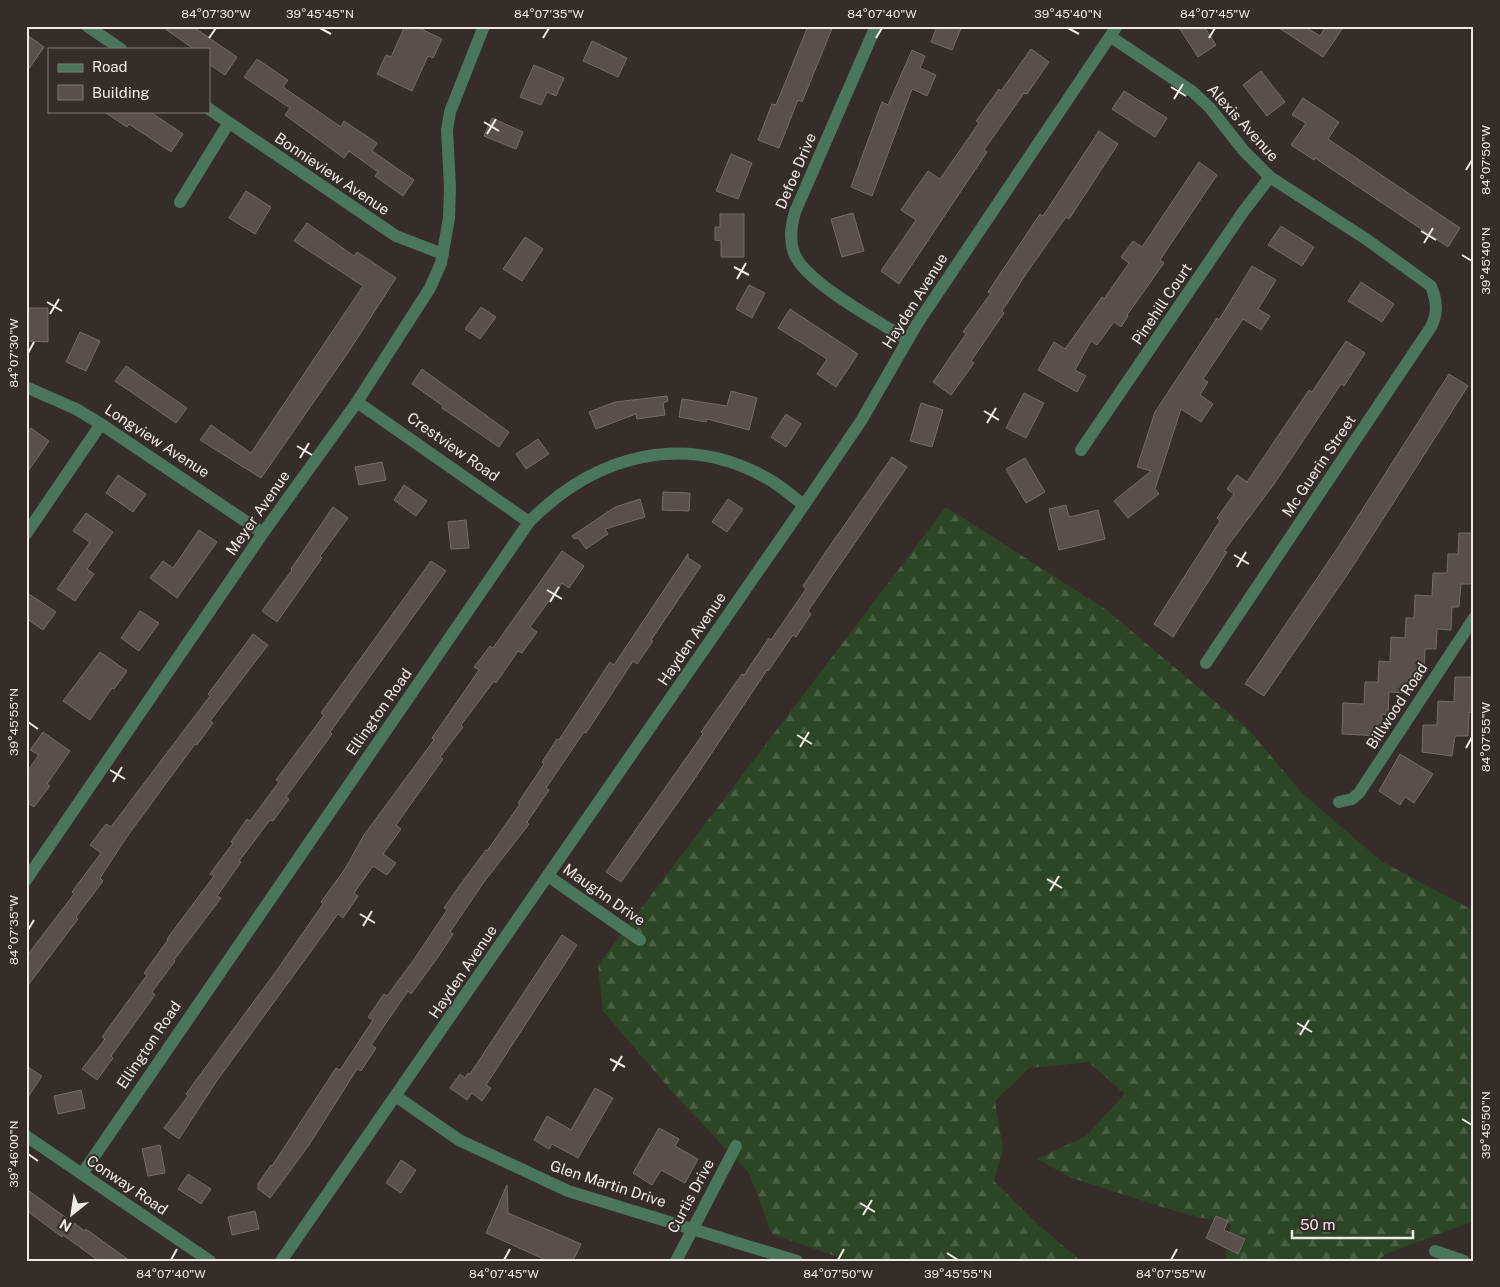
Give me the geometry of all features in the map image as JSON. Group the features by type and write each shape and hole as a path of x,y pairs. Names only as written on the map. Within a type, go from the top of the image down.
{"street":[{"path":"87,26 119,48"},
{"name":"Meyer Avenue","path":"26,880 263,533 357,402 430,288 443,254 450,202 447,130 450,112 484,26"},
{"name":"Defoe Drive","path":"876,26 795,212 791,225 791,242 794,255 807,273 908,340"},
{"name":"Hayden Avenue","path":"281,1261 861,421 908,340 1034,148 1114,32"},
{"name":"Alexis Avenue","path":"1114,32 1205,103 1226,126 1244,151 1270,177 1366,240 1425,283"},
{"name":"Bonnieview Avenue","path":"210,110 228,124 396,236 443,254"},
{"path":"180,202 228,124"},
{"name":"Pinehill Court","path":"1081,450 1243,212 1270,177"},
{"name":"Mc Guerin Street","path":"1206,663 1431,328 1437,307 1431,286 1425,283"},
{"name":"Longview Avenue","path":"26,387 76,409 101,424 263,533"},
{"name":"Crestview Road","path":"357,402 529,522"},
{"path":"26,534 101,424"},
{"name":"Ellington Road","path":"82,1174 529,522 565,489 588,475 612,464 653,455 678,454 707,457 740,466 770,480 804,505"},
{"name":"Billwood Road","path":"1339,802 1352,799 1359,793 1474,618"},
{"name":"Maughn Drive","path":"548,876 640,940"},
{"name":"Glen Martin Drive","path":"396,1097 459,1140 568,1191 797,1261"},
{"name":"Conway Road","path":"26,1136 210,1261"},
{"name":"Curtis Drive","path":"676,1261 736,1146"},
{"path":"1435,1251 1464,1261"}],"green space":[{"path":"946,507 1105,609 1249,730 1302,793 1381,861 1474,911 1474,1221 1386,1254 1377,1261 1225,1261 1231,1225 1178,1212 1072,1178 1037,1159 1086,1136 1125,1094 1088,1062 1029,1068 995,1101 1003,1149 994,1181 1036,1223 1081,1261 850,1261 772,1234 749,1173 675,1095 603,1011 598,965"}],"building":[{"path":"161,26 192,26 237,57 225,75 210,65 210,48 193,48"},
{"path":"405,26 415,26 442,39 433,58 428,56 412,91 377,74 386,55 391,57"},
{"path":"808,26 833,26 802,102 798,100 779,148 758,140 772,104 776,105"},
{"path":"937,26 962,26 952,50 931,42"},
{"path":"1178,26 1204,26 1216,45 1198,57"},
{"path":"1276,26 1304,26 1320,36 1326,26 1344,26 1323,57"},
{"path":"26,34 44,47 26,73"},
{"path":"592,41 627,58 618,77 583,61"},
{"path":"1031,49 1049,62 1027,94 1024,93 984,150 987,152 899,284 881,271 916,220 901,210 928,171 940,179 979,123 976,121 999,89 1001,91"},
{"path":"912,50 925,56 920,68 936,75 927,96 912,89 872,196 851,187 882,102 888,105"},
{"path":"257,59 288,80 283,87 341,127 344,121 377,143 372,151 414,180 403,196 375,176 378,172 349,151 344,158 285,115 290,108 244,77"},
{"path":"534,65 564,78 556,96 547,92 541,105 520,97"},
{"path":"1261,71 1285,102 1267,116 1243,85"},
{"path":"1124,91 1167,118 1155,137 1112,109"},
{"path":"1303,98 1339,122 1328,139 1460,228 1448,247 1315,158 1314,160 1291,145 1306,123 1292,115"},
{"path":"104,112 150,112 183,134 171,152 129,124 127,127"},
{"path":"492,118 523,132 516,149 484,136"},
{"path":"1099,131 1118,144 1069,219 1066,217 1028,271 1002,311 1004,313 971,361 974,363 951,395 933,382 966,334 963,332 991,293 988,292 1040,214 1043,216"},
{"path":"731,154 752,163 738,199 716,191"},
{"path":"1199,162 1217,175 1160,260 1164,263 1127,315 1121,327 1114,322 1097,345 1091,341 1075,370 1086,376 1077,392 1038,370 1054,342 1065,349 1102,297 1104,299 1129,263 1121,257 1133,241 1142,247"},
{"path":"246,191 271,207 255,234 229,218"},
{"path":"853,213 864,251 842,257 831,219"},
{"path":"720,214 744,214 744,257 721,257 721,241 715,240 715,227 720,227"},
{"path":"307,223 354,256 357,252 396,278 349,351 261,478 200,440 211,425 251,453 363,286 294,241"},
{"path":"1281,226 1314,247 1302,266 1268,245"},
{"path":"525,237 543,249 522,281 503,269"},
{"path":"1252,266 1276,280 1258,309 1270,316 1261,330 1243,319 1203,379 1208,382 1200,395 1213,404 1201,422 1181,409 1155,489 1159,494 1128,518 1114,501 1151,471 1137,467 1155,412 1217,318 1219,320"},
{"path":"1361,282 1394,304 1382,322 1348,301"},
{"path":"749,285 765,293 752,318 736,309"},
{"path":"481,307 496,317 480,339 465,329"},
{"path":"26,308 48,308 48,342 26,341"},
{"path":"790,309 858,354 836,387 817,374 827,359 778,328"},
{"path":"80,332 100,341 86,371 66,362"},
{"path":"1346,341 1365,353 1344,386 1341,384 1274,484 1224,551 1227,552 1173,637 1154,624 1220,521 1217,518 1234,494 1227,489 1237,475 1247,482 1309,390 1312,392"},
{"path":"126,366 187,408 176,423 115,381"},
{"path":"422,369 509,432 499,447 442,408 443,406 412,384"},
{"path":"1449,374 1468,386 1349,572 1264,696 1245,684 1339,546"},
{"path":"731,391 757,398 749,430 707,419 706,422 679,417 682,399 727,406"},
{"path":"1024,393 1044,403 1026,438 1006,428"},
{"path":"667,396 668,401 663,403 665,415 637,419 636,414 596,429 589,412 615,402"},
{"path":"921,403 943,410 932,447 910,441"},
{"path":"786,414 801,424 786,447 771,437"},
{"path":"31,428 49,441 26,474 26,435"},
{"path":"538,439 549,454 526,469 516,454"},
{"path":"892,457 907,467 808,611 811,614 796,637 793,635 767,670 691,784 621,882 606,872 703,734 701,732 742,674 744,675 769,638 771,640 806,589 803,586"},
{"path":"1025,458 1045,492 1026,503 1006,469"},
{"path":"382,462 386,480 359,485 355,467"},
{"path":"118,475 146,494 133,512 106,493"},
{"path":"404,485 427,501 416,516 394,500"},
{"path":"663,492 690,493 689,511 662,510"},
{"path":"640,499 645,517 605,529 608,534 586,549 578,538 574,539 572,536 615,507"},
{"path":"728,499 743,509 727,532 712,522"},
{"path":"1066,505 1069,517 1098,510 1105,539 1059,550 1049,509"},
{"path":"333,507 348,518 320,556 322,558 277,622 262,611 292,570"},
{"path":"86,513 113,532 87,569 94,574 75,601 57,589 90,542 73,531"},
{"path":"466,520 469,548 451,549 448,522"},
{"path":"199,530 217,542 177,598 150,578 163,561 173,568"},
{"path":"1459,533 1474,533 1474,584 1461,584 1459,607 1452,607 1451,630 1437,629 1436,649 1425,649 1424,673 1411,672 1410,693 1389,692 1388,715 1382,714 1381,736 1342,734 1343,703 1364,704 1365,682 1378,682 1379,661 1390,662 1391,637 1405,638 1406,618 1414,618 1415,595 1432,596 1433,573 1447,573 1448,554 1458,554"},
{"path":"562,551 584,566 569,588 562,583 530,627 537,632 522,653 518,651 496,683 494,681 461,725 463,727 440,757 443,759 396,825 401,829 383,854 396,863 387,875 373,866 354,893 358,896 343,918 338,914 216,1082 179,1139 164,1128 188,1096 186,1094 277,970 323,904 321,902 345,869 364,835 434,740 432,738 479,670 474,667 490,646 493,648"},
{"path":"688,554 688,558 701,566 651,640 653,641 637,664 633,661 586,733 584,732 546,788 549,790 527,822 529,824 484,882 450,932 453,934 438,957 411,994 408,991 371,1045 376,1048 361,1071 357,1069 309,1145 270,1198 258,1189 258,1184 272,1166 336,1068 340,1070 373,1020 368,1017 384,994 387,996 413,961 447,910 444,908 520,804 518,803 544,764 542,762 557,739 559,740 610,662 614,665"},
{"path":"431,561 446,571 330,732 332,734 286,797 289,799 273,821 270,820 239,861 241,862 217,896 221,898 152,992 155,995 111,1056 113,1058 97,1080 82,1069 105,1039 102,1037 147,975 144,973 167,939 214,876 210,874 233,843 231,842 247,819 250,821 279,782 276,780 324,715 321,713"},
{"path":"26,592 56,612 43,630 26,618"},
{"path":"140,611 159,623 139,651 121,638"},
{"path":"253,634 268,645 210,721 213,723 197,745 195,744 126,838 100,878 103,881 76,917 78,919 26,988 26,957 74,894 72,892 101,853 90,845 106,824 111,827 210,696 208,694"},
{"path":"100,652 127,671 114,689 112,688 90,720 63,701"},
{"path":"1455,677 1474,677 1474,713 1469,712 1468,736 1455,736 1452,756 1422,752 1423,725 1437,725 1438,701 1454,702"},
{"path":"43,732 70,751 47,784 50,786 34,807 26,802 26,773 39,755 30,750"},
{"path":"1400,754 1433,774 1414,803 1405,797 1400,805 1379,791"},
{"path":"562,935 577,945 486,1085 491,1088 482,1101 472,1093 467,1100 450,1088 460,1074 465,1078 468,1073 470,1074"},
{"path":"26,1066 42,1076 26,1100"},
{"path":"595,1088 613,1098 578,1158 552,1144 549,1149 534,1140 547,1116 571,1130"},
{"path":"81,1090 85,1108 58,1114 54,1096"},
{"path":"659,1128 679,1139 675,1146 698,1159 685,1183 661,1170 652,1185 633,1173"},
{"path":"160,1145 165,1173 148,1176 142,1149"},
{"path":"401,1160 416,1170 401,1193 386,1183"},
{"path":"188,1174 211,1189 201,1204 178,1189"},
{"path":"507,1185 508,1213 581,1244 573,1261 548,1261 486,1233"},
{"path":"26,1189 130,1261 99,1261 63,1235 62,1237 26,1210"},
{"path":"255,1211 259,1229 232,1235 228,1217"},
{"path":"1216,1216 1228,1221 1224,1230 1245,1239 1238,1254 1206,1238"}]}
